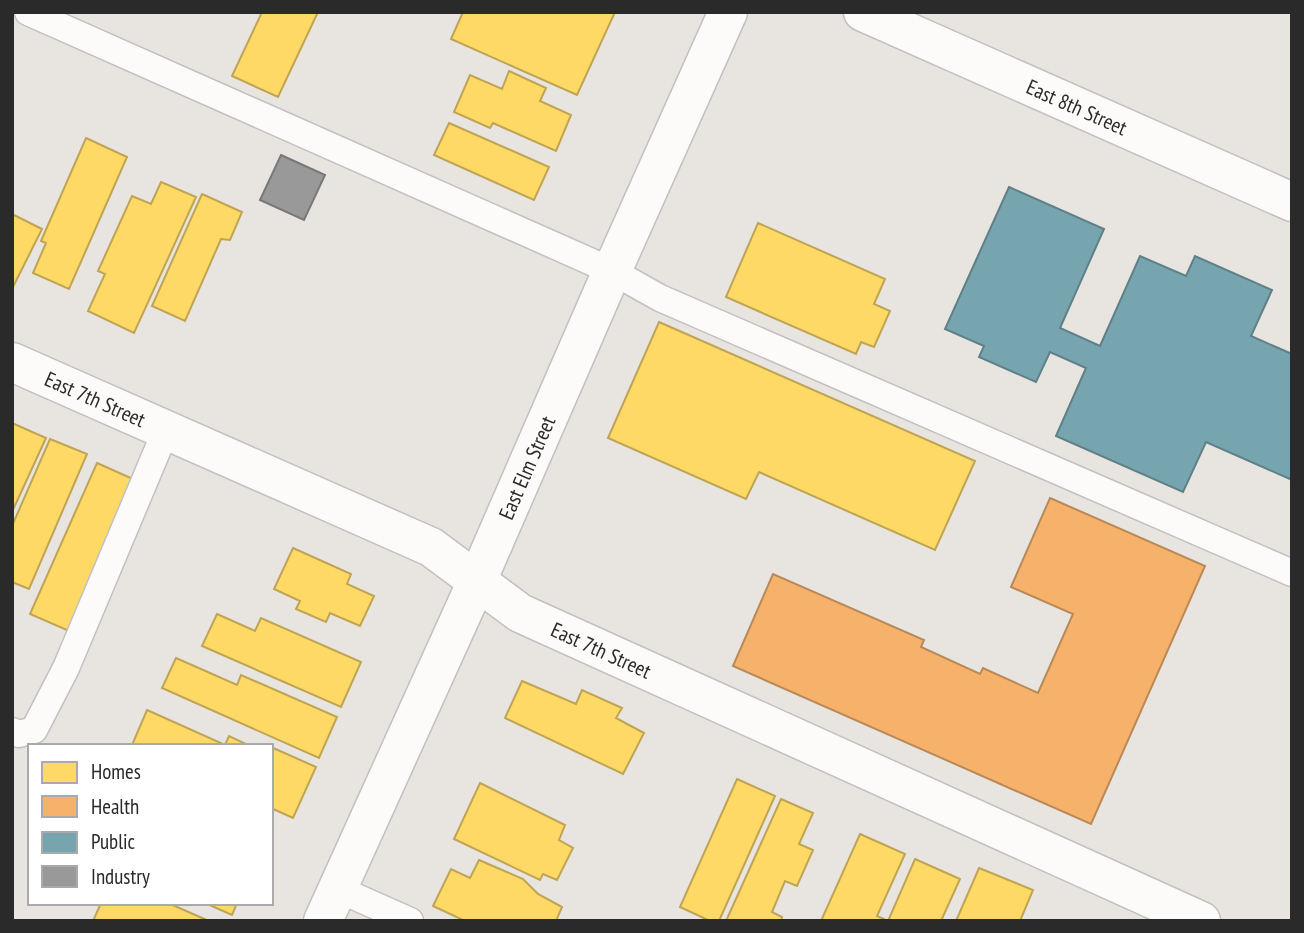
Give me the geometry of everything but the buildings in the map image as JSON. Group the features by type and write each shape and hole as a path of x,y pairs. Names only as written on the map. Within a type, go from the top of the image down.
{"street":[{"name":"East Elm Street","path":"330,905 729,12"},
{"name":"East 8th Street","path":"863,12 1292,202"},
{"name":"East 7th Street","path":"12,362 431,547 520,613 1200,921"}],"lane":[{"path":"28,12 612,271 660,298 1292,573"},
{"path":"12,731 19,734 34,730 66,668 166,430"},
{"path":"330,905 410,921"}]}
